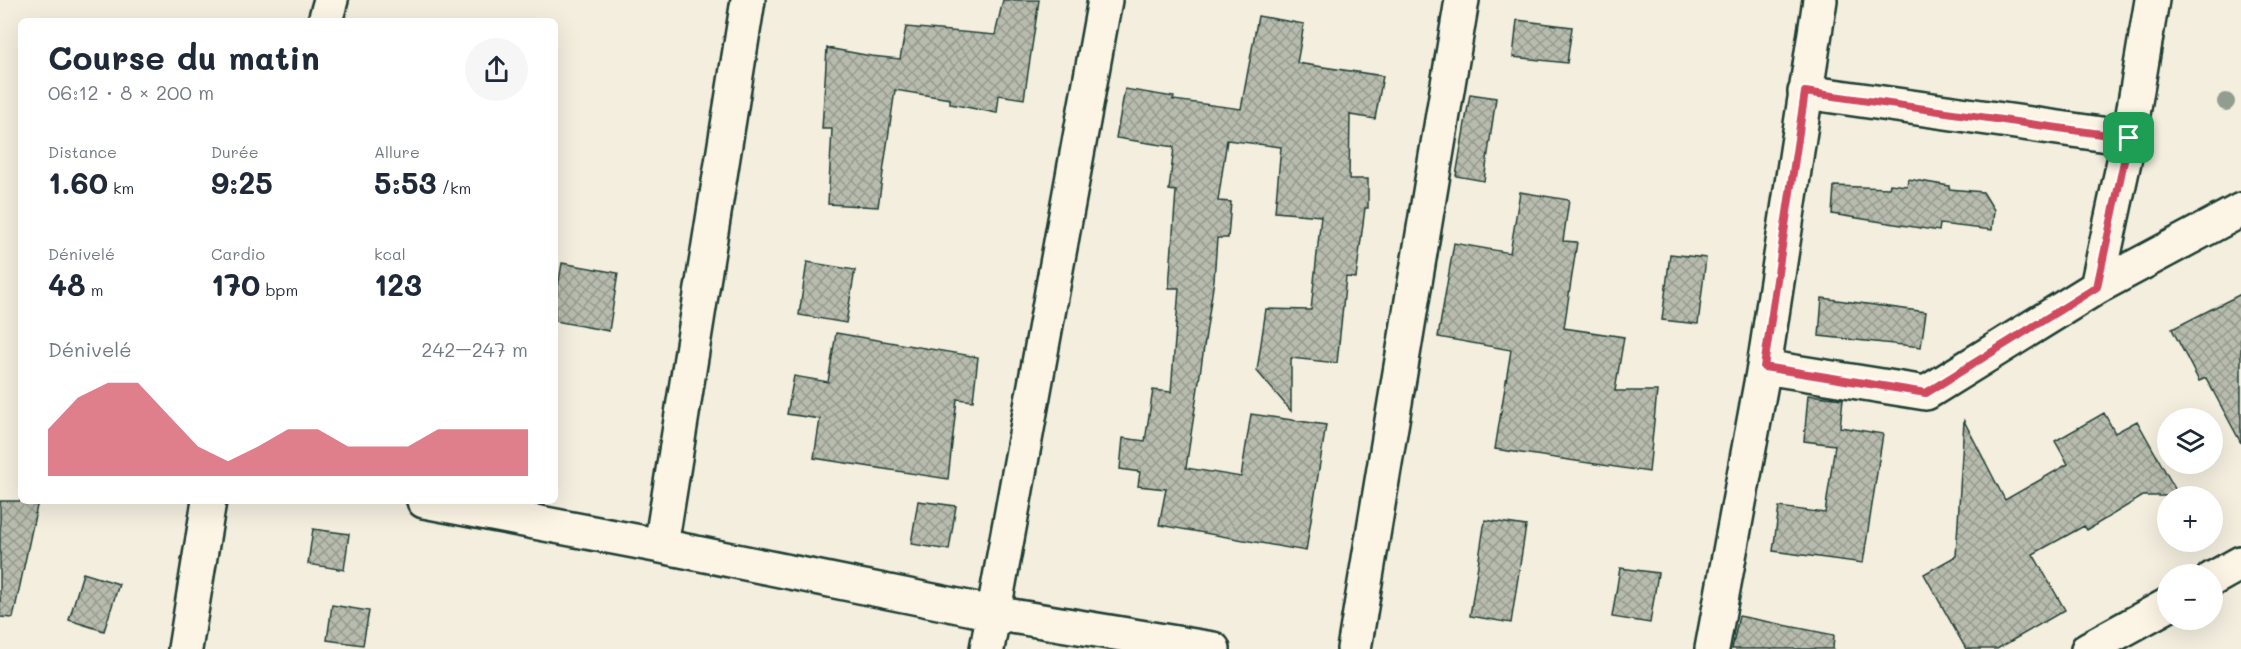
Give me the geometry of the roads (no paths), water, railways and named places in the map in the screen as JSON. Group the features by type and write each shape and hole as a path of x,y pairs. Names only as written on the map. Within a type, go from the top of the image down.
{"street":[{"path":"326,18 331,0"},
{"path":"661,546 748,0"},
{"path":"987,649 1105,0"},
{"path":"1354,649 1462,0"},
{"path":"1712,649 1764,367 1820,0"},
{"path":"2097,287 2129,138 2152,0"},
{"path":"1805,92 2129,138"},
{"path":"1764,367 1926,393 2097,287 2241,210"},
{"path":"185,649 209,504"},
{"path":"440,504 993,613 1213,649"},
{"path":"2223,573 2241,563"},
{"path":"2088,649 2157,611"}]}
